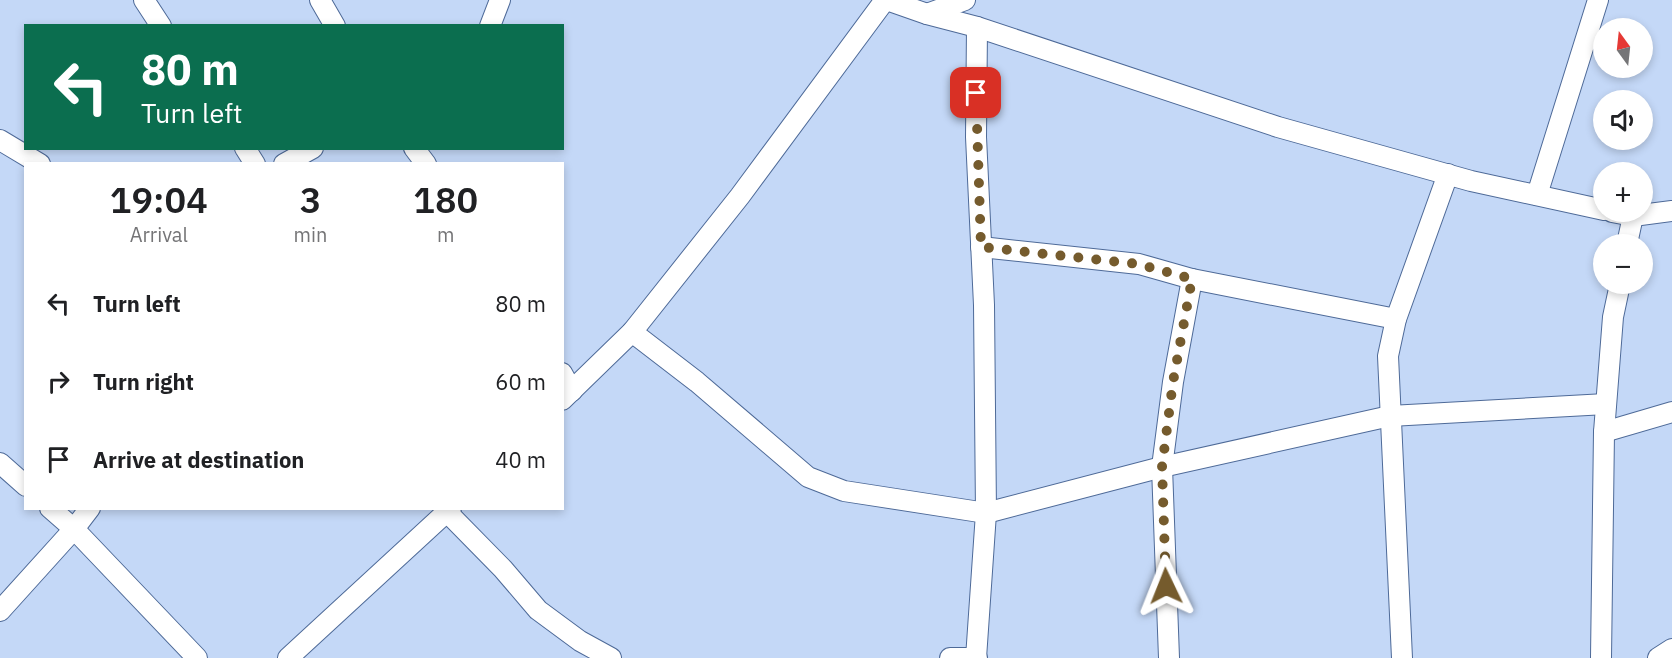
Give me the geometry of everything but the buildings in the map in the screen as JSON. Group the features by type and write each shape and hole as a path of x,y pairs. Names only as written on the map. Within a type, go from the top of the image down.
{"street":[{"path":"144,0 160,24"},
{"path":"320,0 334,24"},
{"path":"490,24 500,0"},
{"path":"567,396 632,332 740,196 886,0 977,27 1278,127 1448,174 1593,208"},
{"path":"927,14 965,0"},
{"path":"1537,195 1598,0"},
{"path":"950,658 977,658 986,513 984,305 976,137 977,27"},
{"path":"0,140 37,162"},
{"path":"288,162 309,150"},
{"path":"1402,658 1388,356 1396,319 1448,174"},
{"path":"1653,213 1672,210"},
{"path":"981,247 1138,264 1192,279 1396,319"},
{"path":"1169,658 1162,467 1173,382 1192,279"},
{"path":"1601,658 1604,432 1613,317 1618,294"},
{"path":"632,332 697,382 808,477 844,491 986,513 1162,467 1390,417 1606,404"},
{"path":"1604,432 1672,412"},
{"path":"0,463 24,484"},
{"path":"52,510 197,658"},
{"path":"0,611 74,530 89,510"},
{"path":"288,658 442,512 503,569 538,610 580,641 610,658"},
{"path":"1658,658 1672,649"}],"route":[{"path":"976,93 981,247 1138,264 1192,279 1173,382 1162,467 1166,586"}]}
